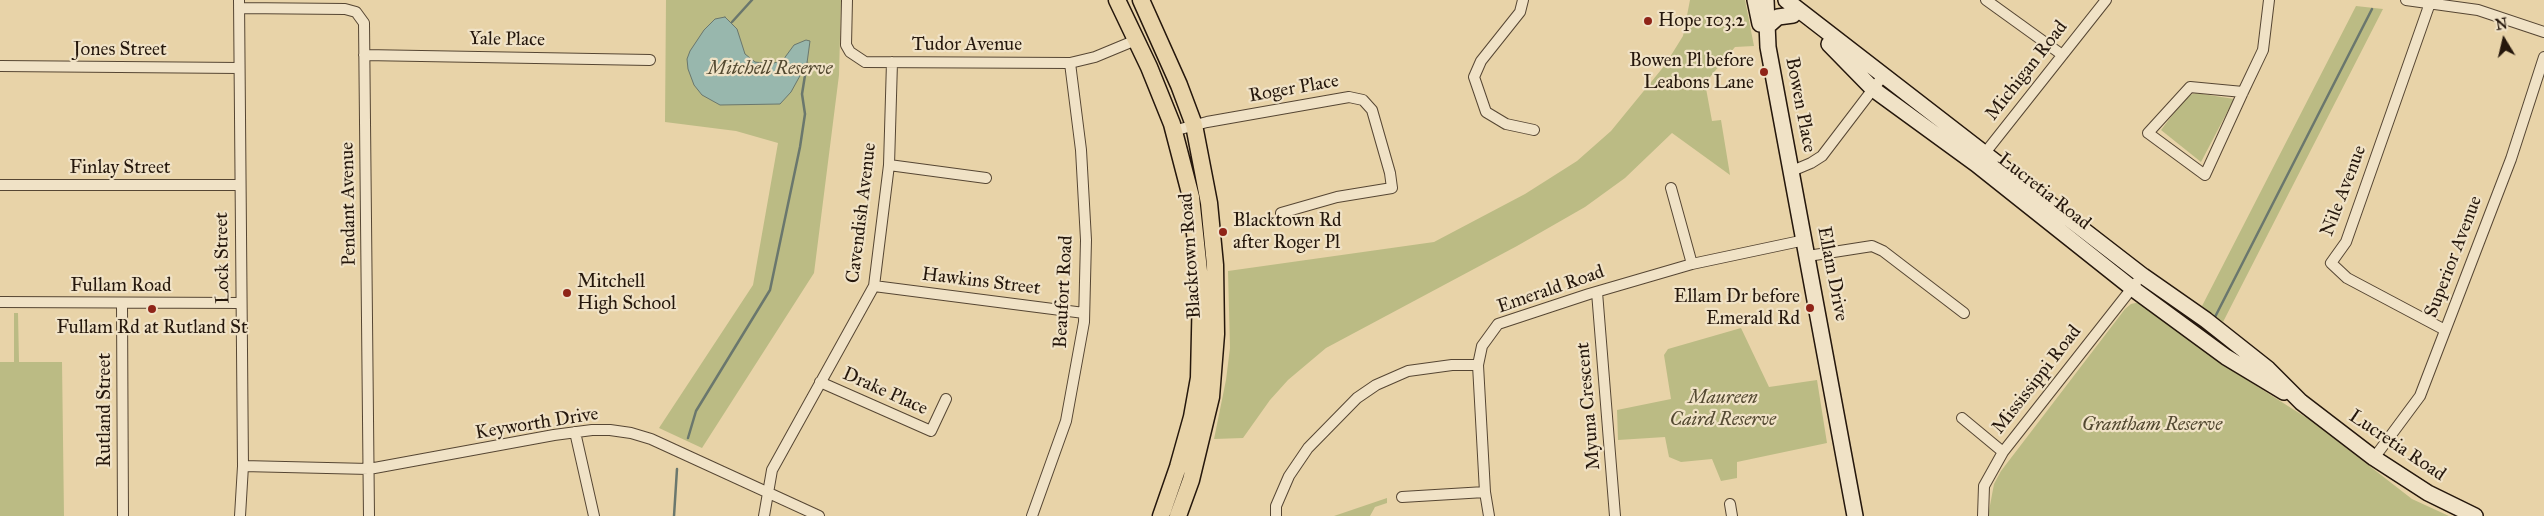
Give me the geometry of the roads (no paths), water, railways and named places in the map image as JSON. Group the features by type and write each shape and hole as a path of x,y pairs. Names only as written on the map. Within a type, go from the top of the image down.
{"main road":[{"path":"1117,0 1136,40 1173,131 1191,197 1201,289 1199,378 1192,417 1178,467 1161,516"},
{"name":"Blacktown Road","path":"1141,0 1173,69 1194,126 1206,181 1212,232 1216,334 1209,405 1191,480 1178,516"}],"street":[{"name":"Tudor Avenue","path":"846,0 846,44 850,52 865,62 1070,63 1095,57 1136,40"},
{"path":"1523,0 1520,12 1481,61 1474,77 1486,112 1506,124 1534,130"},
{"name":"Bowen Place","path":"1755,0 1762,35 1768,46"},
{"name":"Bowen Place","path":"1766,0 1769,25 1768,46 1792,171"},
{"name":"Lucretia Road","path":"1773,0 1828,43 1873,89 1980,159 2206,320 2268,369 2301,402"},
{"name":"Lucretia Road","path":"1786,0 1883,76 2132,288 2226,357 2301,402 2374,458 2428,493 2475,516"},
{"path":"1986,0 2061,54"},
{"name":"Michigan Road","path":"1980,159 2061,54 2106,0"},
{"path":"2243,92 2190,86 2148,133 2205,175 2263,50 2269,0"},
{"path":"2406,0 2478,10 2544,32"},
{"name":"Nile Avenue","path":"2430,3 2346,242 2331,263 2347,278 2445,330"},
{"name":"Pendant Avenue","path":"239,4 345,9 356,12 364,23 369,516"},
{"name":"Lock Street","path":"239,4 239,185 244,466 240,516"},
{"path":"1769,25 1778,17 1793,15"},
{"name":"Yale Place","path":"364,55 650,60"},
{"name":"Superior Avenue","path":"2374,458 2420,396 2511,159 2544,57"},
{"name":"Cavendish Avenue","path":"764,516 772,470 874,286 889,165 892,62"},
{"name":"Beaufort Road","path":"1032,516 1066,421 1076,372 1084,313 1086,240 1081,150 1070,63"},
{"name":"Jones Street","path":"0,66 239,68"},
{"path":"1792,171 1822,156 1883,76"},
{"name":"Roger Place","path":"1173,131 1349,97 1363,100 1368,104 1390,173 1392,188 1337,197 1282,213"},
{"path":"889,165 986,178"},
{"name":"Ellam Drive","path":"1792,171 1855,516"},
{"name":"Finlay Street","path":"0,185 239,185"},
{"path":"1671,188 1692,264"},
{"name":"Emerald Road","path":"1489,516 1485,492 1478,365 1482,346 1498,324 1692,264 1805,240"},
{"path":"1808,256 1872,246 1883,251 1964,313"},
{"name":"Mississippi Road","path":"1982,516 1984,486 2003,452 2142,276"},
{"name":"Hawkins Street","path":"874,286 1084,313"},
{"name":"Myuna Crescent","path":"1597,292 1615,516"},
{"name":"Fullam Road","path":"0,302 241,304"},
{"name":"Rutland Street","path":"122,304 124,516"},
{"path":"1276,516 1276,506 1289,476 1308,448 1357,398 1376,386 1408,371 1452,365 1478,365"},
{"name":"Drake Place","path":"820,382 931,431 946,400"},
{"path":"1962,418 2003,452"},
{"name":"Keyworth Drive","path":"244,466 369,469 574,432 592,430 631,432 819,516"},
{"path":"574,432 594,516"},
{"path":"1402,497 1485,492"},
{"path":"1730,504 1732,516"}],"water":[{"path":"725,17 737,29 745,54 755,62 771,64 783,60 794,45 806,40 810,41 807,63 791,92 780,104 720,105 702,95 694,85 688,69 687,59 690,51 704,30 715,19"}],"waterway":[{"path":"732,22 752,0"},
{"path":"2215,317 2372,9"},
{"path":"688,438 696,411 770,290 800,147 805,114 802,94 807,63"},
{"path":"674,516 677,469"}],"place":[{"name":"Hope 103.2","path":"1648,21"},
{"name":"Bowen Pl before Leabons Lane","path":"1764,72"},
{"name":"Blacktown Rd after Roger Pl","path":"1223,232"},
{"name":"Mitchell High School","path":"567,293"},
{"name":"Ellam Dr before Emerald Rd","path":"1810,308"},
{"name":"Fullam Rd at Rutland St","path":"152,309"}],"park label":[{"name":"Mitchell Reserve","path":"770,69"},
{"name":"Maureen Caird Reserve","path":"1723,409"},
{"name":"Grantham Reserve","path":"2152,425"}]}
